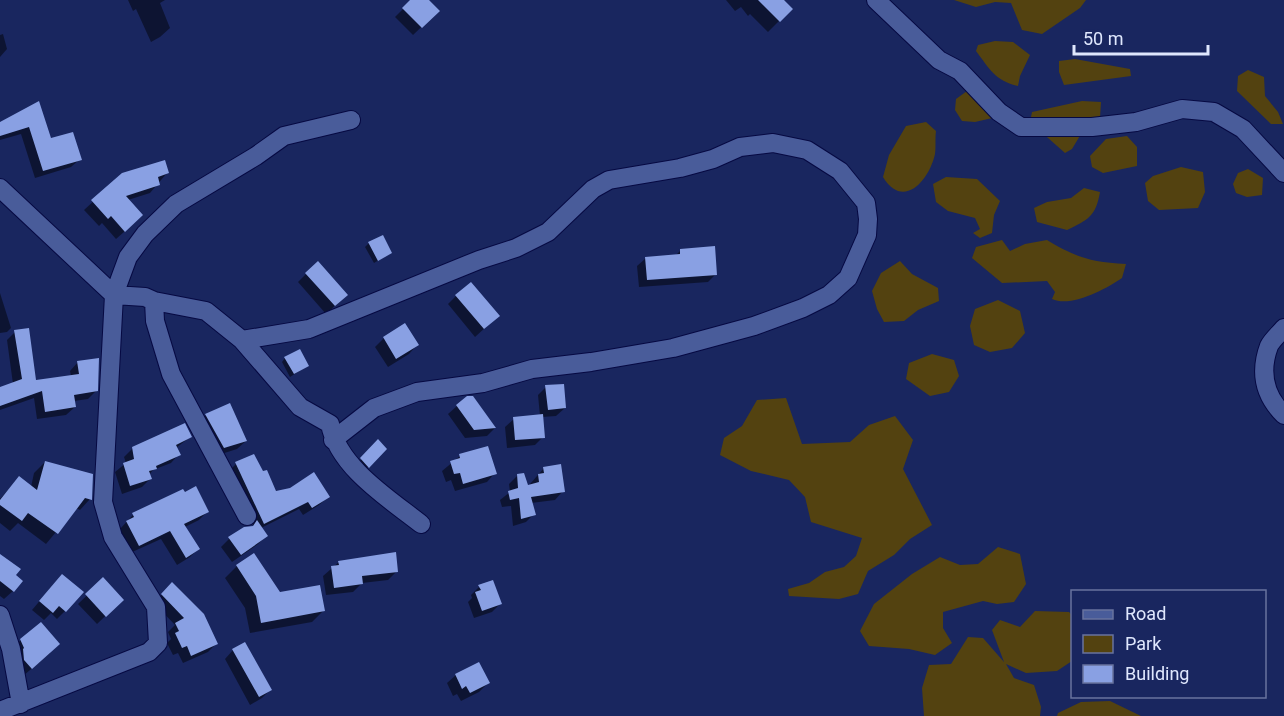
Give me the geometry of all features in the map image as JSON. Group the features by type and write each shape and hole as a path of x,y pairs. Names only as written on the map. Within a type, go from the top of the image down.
{"street":[{"path":"876,0 939,60 960,71 999,111 1021,127 1092,127 1136,122 1182,110 1214,112 1243,129 1284,172"},
{"path":"0,711 148,652 158,643 156,608 113,537 103,502 114,295 128,257 145,234 176,204 256,156 284,136 351,120"},
{"path":"242,340 309,329 479,260 516,248 548,232 593,189 609,180 680,168 713,159 740,147 773,143 807,150 840,171 866,203 867,235 848,278 830,295 803,308 754,326 673,348 591,363 532,369 483,383 417,392 374,408 333,440"},
{"path":"0,188 114,295 145,297 154,301 206,311 242,340 300,408 330,424 333,440 364,479 421,524"},
{"path":"154,301 155,321 171,374 247,516"},
{"path":"1284,328 1270,344 1263,372 1272,403 1284,416"},
{"path":"0,615 11,649 21,704"}],"green space":[{"path":"954,0 1086,0 1080,8 1042,34 1022,30 1011,3 995,2 976,7"},
{"path":"995,41 1013,42 1030,55 1018,86 998,77 976,51 978,45"},
{"path":"1075,59 1130,69 1131,76 1064,85 1059,72 1059,61"},
{"path":"1248,70 1264,77 1265,96 1278,112 1283,124 1271,124 1237,91 1238,76"},
{"path":"967,91 1001,116 975,122 962,121 955,110 956,99"},
{"path":"1082,101 1101,102 1099,134 1084,129 1072,149 1065,153 1030,122 1032,112"},
{"path":"926,122 936,131 932,164 921,182 914,188 899,191 891,187 883,177 889,155 906,126"},
{"path":"1127,136 1137,147 1137,166 1103,173 1092,167 1090,156 1106,139"},
{"path":"1181,167 1203,172 1205,192 1198,208 1159,210 1148,201 1145,183 1153,176"},
{"path":"1248,169 1263,178 1262,195 1247,197 1236,193 1233,184 1238,173"},
{"path":"946,177 977,179 1000,201 994,215 992,233 980,238 973,233 980,229 975,218 948,211 936,202 933,184"},
{"path":"1084,188 1100,192 1096,207 1086,220 1067,230 1037,222 1034,208 1047,202 1071,198"},
{"path":"1002,240 1010,251 1025,244 1047,240 1085,258 1126,264 1122,278 1107,287 1078,299 1060,301 1052,299 1055,292 1047,281 1002,283 972,258 976,247"},
{"path":"900,261 912,274 938,288 939,301 918,310 904,321 884,322 877,309 872,291 881,273"},
{"path":"998,300 1020,311 1025,333 1012,348 990,352 974,345 970,326 975,309"},
{"path":"932,354 954,360 959,376 949,392 930,396 906,379 909,363"},
{"path":"786,398 802,444 850,442 869,425 895,416 913,440 903,469 932,525 910,539 894,555 868,571 858,594 839,599 789,596 788,589 809,583 825,572 844,567 856,556 862,538 811,522 805,497 789,480 751,471 720,455 724,438 742,426 757,400"},
{"path":"998,547 1020,554 1026,584 1014,602 997,604 983,601 943,612 943,628 952,643 935,655 909,649 869,646 860,631 874,604 912,574 940,557 960,565 978,564"},
{"path":"1035,611 1069,612 1071,614 1071,662 1057,671 1026,673 1006,664 1014,678 1034,685 1041,707 1040,716 924,716 922,688 929,665 951,664 968,637 983,638 1004,662 992,630 1000,620 1020,627"},
{"path":"1110,701 1141,716 1057,716 1058,713 1081,702"}],"building":[{"path":"410,0 429,0 440,11 422,28 402,8"},
{"path":"758,0 784,0 793,9 780,22"},
{"path":"39,101 51,138 73,132 82,160 43,171 29,127 0,136 0,122"},
{"path":"165,160 169,173 158,177 160,185 126,196 143,215 125,232 111,216 108,219 91,200 122,173"},
{"path":"383,235 392,253 378,261 368,242"},
{"path":"715,246 717,275 647,280 645,257 680,254 680,249"},
{"path":"318,261 348,295 335,306 305,273"},
{"path":"471,282 500,316 484,329 455,295"},
{"path":"405,323 419,345 396,359 383,337"},
{"path":"29,328 36,380 79,374 77,361 99,358 98,391 74,395 76,407 45,412 42,391 0,406 0,387 22,379 14,330"},
{"path":"300,349 309,366 294,374 284,357"},
{"path":"564,384 566,408 548,410 545,385"},
{"path":"467,396 473,396 496,428 474,430 456,405"},
{"path":"230,403 247,441 224,448 205,414"},
{"path":"543,414 545,438 515,440 513,417"},
{"path":"185,423 192,437 176,445 181,455 149,471 152,479 130,486 123,463 134,459 132,447"},
{"path":"378,439 387,449 369,468 360,458"},
{"path":"488,446 497,474 463,484 460,473 454,474 450,461 460,458 459,454"},
{"path":"254,454 263,471 267,470 276,491 290,488 314,472 330,497 312,508 308,502 264,524 235,462"},
{"path":"45,461 93,474 92,500 85,498 58,534 28,513 22,521 0,505 0,500 19,476 37,490"},
{"path":"561,464 565,492 531,497 536,515 521,519 519,498 510,500 508,491 518,488 517,474 524,473 528,485 539,482 538,474 544,473 543,467"},
{"path":"196,486 209,512 184,524 200,549 186,558 170,531 139,546 126,521 134,517 132,513 183,489 185,492"},
{"path":"257,520 268,536 241,555 228,537 244,527 253,526"},
{"path":"396,552 398,572 362,576 363,584 334,588 331,566 339,565 338,561"},
{"path":"254,553 280,592 320,585 325,611 261,623 256,596 236,565"},
{"path":"0,554 21,569 16,575 23,581 14,592 0,581"},
{"path":"62,574 84,592 66,612 59,606 53,613 39,601"},
{"path":"103,577 124,600 106,617 85,594"},
{"path":"493,580 502,604 482,611 475,592 481,590 478,585"},
{"path":"172,582 204,614 218,644 191,656 187,646 182,648 175,633 179,631 175,623 184,618 161,594"},
{"path":"41,622 60,644 32,669 24,660 24,648 20,639"},
{"path":"245,642 272,690 259,697 232,649"},
{"path":"479,662 490,683 470,693 466,686 462,689 455,674"}]}
